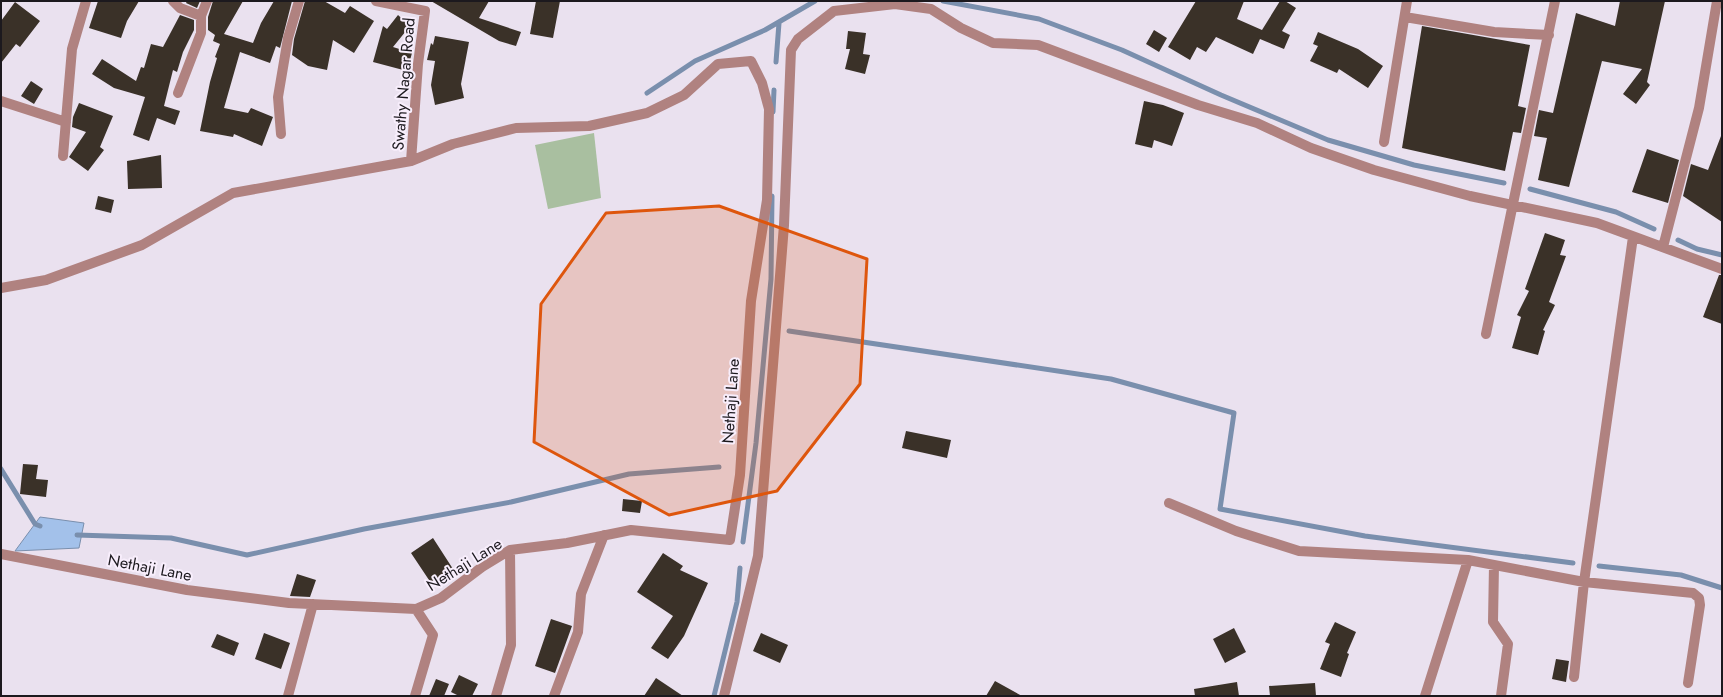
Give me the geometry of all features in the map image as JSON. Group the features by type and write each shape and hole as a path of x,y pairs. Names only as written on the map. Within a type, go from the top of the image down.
{"street":[{"path":"63,156 72,49 86,1"},
{"path":"173,1 180,8 201,16"},
{"path":"178,93 201,33 201,16 207,1"},
{"path":"281,134 278,96 288,38 299,1"},
{"name":"Swathy Nagar Road","path":"376,1 426,6 418,64 411,161"},
{"path":"724,696 758,556 784,225 791,50 798,39 834,11 838,1"},
{"path":"1384,142 1407,1"},
{"path":"1486,334 1555,1"},
{"path":"1663,247 1699,108 1718,1"},
{"path":"834,11 895,4 931,9 962,28 993,43 1038,45 1198,105 1257,123 1311,148 1374,170 1470,196 1597,224 1722,269"},
{"path":"1405,16 1494,32 1549,35"},
{"name":"Nethaji Lane","path":"1,554 187,590 313,604 416,609 441,598 482,567 510,550 567,543 631,530 730,540 740,475 751,301 767,200 769,109 762,83 751,61 718,64 684,95 647,113 589,126 516,128 453,144 411,161"},
{"path":"1,101 66,122"},
{"path":"1,288 46,280 142,245 233,193 411,161"},
{"path":"1574,677 1584,582 1633,236"},
{"path":"1169,503 1236,532 1299,550 1468,560 1584,582 1693,593 1699,598 1700,605 1688,683"},
{"path":"554,696 578,632 581,594 604,535"},
{"path":"496,696 511,646 510,550"},
{"path":"1425,696 1468,560"},
{"path":"1494,565 1494,622 1508,644 1501,696"},
{"path":"288,696 313,604"},
{"path":"415,696 433,635 416,609"}],"highlighted area":[{"path":"719,206 867,259 860,384 777,491 669,515 534,442 541,304 606,213"}],"green space":[{"path":"594,133 601,198 548,209 535,145"}],"water":[{"path":"40,517 84,523 79,548 15,551"}],"building":[{"path":"98,1 139,1 127,21 121,38 89,28"},
{"path":"187,1 200,1 197,8 186,3"},
{"path":"213,1 243,1 224,34 253,43 261,23 274,1 292,1 280,48 276,46 270,63 240,52 224,108 248,113 251,108 273,117 262,146 234,134 233,137 200,131 210,82 217,58 215,57 220,44 213,41 215,35 208,30 208,17"},
{"path":"305,1 324,1 345,13 350,6 374,21 354,53 333,40 327,70 308,66 292,55 294,39"},
{"path":"431,1 489,1 479,18 521,32 516,46 499,41"},
{"path":"536,1 560,1 553,38 530,34"},
{"path":"1196,1 1244,1 1237,19 1262,30 1280,1 1285,1 1296,8 1282,31 1290,35 1284,49 1260,39 1253,54 1216,37 1206,52 1197,47 1190,60 1168,47"},
{"path":"1620,1 1665,1 1647,82 1650,85 1636,104 1623,94 1642,69 1602,61 1569,187 1538,180 1547,138 1534,136 1539,110 1553,113 1576,13 1615,26"},
{"path":"15,2 40,21 20,47 16,44 1,63 1,21"},
{"path":"180,15 194,20 194,30 183,52 177,72 173,70 164,106 180,111 175,125 157,118 149,141 133,135 145,97 114,88 92,74 102,59 136,81 141,67 144,68 151,44 163,47"},
{"path":"398,15 410,26 393,47 412,53 407,71 373,62 383,26 387,29"},
{"path":"1422,26 1530,45 1518,106 1526,108 1521,133 1513,132 1505,171 1402,148"},
{"path":"1154,30 1167,38 1159,52 1146,44"},
{"path":"848,31 866,33 863,54 870,55 865,74 845,69 850,49 846,49"},
{"path":"1318,32 1358,49 1383,66 1368,88 1339,69 1337,73 1310,61 1318,46 1313,44"},
{"path":"435,36 469,42 461,84 464,98 435,105 431,85 435,61 427,60 431,43 433,45"},
{"path":"31,81 43,89 34,104 21,96"},
{"path":"1144,101 1163,105 1184,113 1172,146 1154,140 1152,148 1135,144"},
{"path":"79,103 113,116 100,147 104,150 88,171 69,157 86,132 72,127 73,117"},
{"path":"1721,136 1722,222 1683,196 1691,164 1708,170"},
{"path":"1647,149 1679,160 1668,203 1632,192"},
{"path":"161,155 162,188 128,189 127,161"},
{"path":"98,196 114,200 111,213 95,209"},
{"path":"1545,233 1565,240 1560,255 1566,256 1549,302 1555,305 1543,330 1545,331 1538,355 1512,348 1521,317 1517,315 1529,291 1525,289"},
{"path":"1719,275 1722,275 1722,324 1703,317"},
{"path":"906,431 951,440 947,458 902,448"},
{"path":"23,464 38,465 36,479 48,480 46,497 20,494"},
{"path":"623,499 642,501 640,513 622,511"},
{"path":"433,538 453,569 431,583 411,553"},
{"path":"663,553 683,566 680,570 708,583 684,636 668,659 651,648 673,616 637,592"},
{"path":"297,574 316,580 310,597 290,596"},
{"path":"551,619 572,626 555,673 535,666"},
{"path":"1335,622 1356,632 1347,653 1349,654 1341,677 1320,669 1330,644 1325,642"},
{"path":"1234,628 1246,652 1225,663 1213,639"},
{"path":"264,633 290,643 281,669 255,659"},
{"path":"761,633 788,645 780,663 753,651"},
{"path":"217,634 239,643 234,656 211,647"},
{"path":"1556,659 1569,661 1566,682 1552,679"},
{"path":"459,675 478,684 472,696 459,696 451,692"},
{"path":"656,678 683,696 644,696"},
{"path":"436,679 449,684 444,696 429,696"},
{"path":"995,681 1022,696 986,696"},
{"path":"1237,682 1239,696 1195,696 1194,689"},
{"path":"1315,683 1316,696 1270,696 1269,686"}],"waterway":[{"path":"647,93 695,61 765,30 815,1"},
{"path":"943,1 1039,19 1122,50 1221,95 1328,140 1414,165 1504,183"},
{"path":"776,62 779,23"},
{"path":"773,112 774,90"},
{"path":"1530,189 1616,212 1654,229"},
{"path":"743,542 756,443 771,279 772,196"},
{"path":"1678,240 1697,249 1722,255"},
{"path":"789,331 1111,379 1234,413 1220,509 1365,536 1573,563"},
{"path":"77,535 171,538 247,555 364,529 511,502 629,474 719,467"},
{"path":"1,469 35,524 40,526"},
{"path":"1599,566 1681,575 1722,588"},
{"path":"714,696 737,602 740,568"}]}
